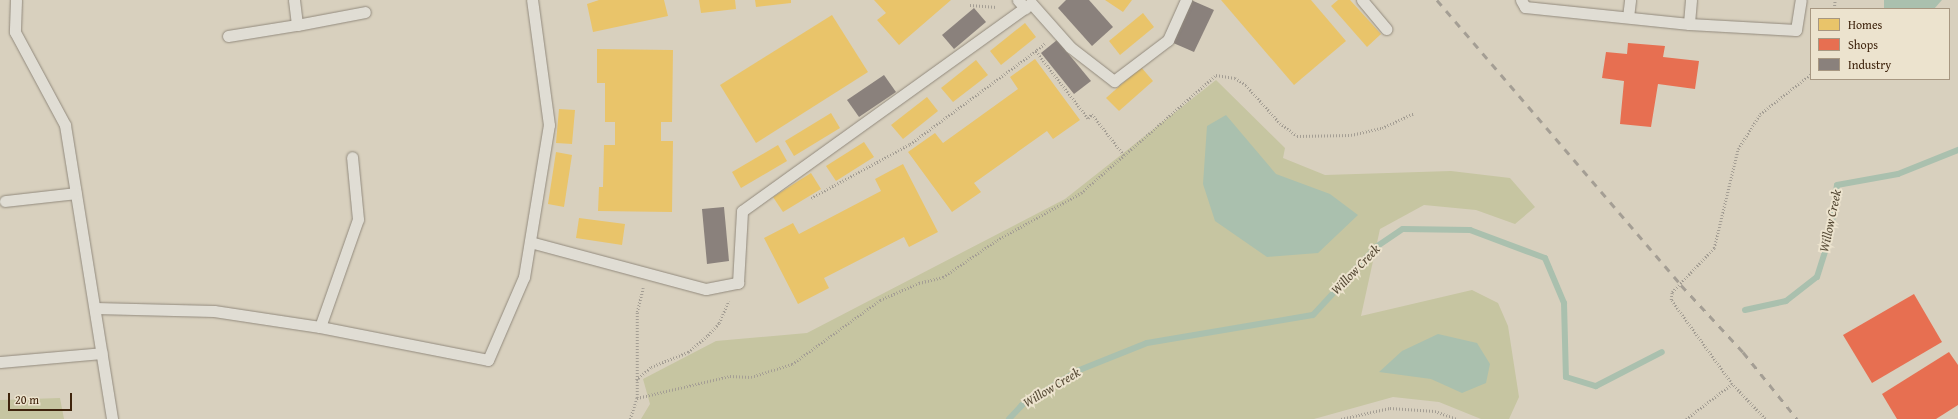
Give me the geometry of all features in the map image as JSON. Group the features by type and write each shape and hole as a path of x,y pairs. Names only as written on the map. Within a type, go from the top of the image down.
{"lane":[{"path":"16,0 15,32 65,125 112,419"},
{"path":"294,0 297,26"},
{"path":"95,308 214,311 320,327 488,360 524,277 549,125 532,0"},
{"path":"530,242 706,290 738,283 742,211 1014,15 1021,4 1032,3 1070,47 1114,81 1168,40 1186,0"},
{"path":"1362,0 1386,29"},
{"path":"1521,0 1525,7 1689,24 1796,30 1800,0"},
{"path":"1628,17 1630,0"},
{"path":"1689,24 1691,0"},
{"path":"228,36 297,26 365,12"},
{"path":"320,327 358,219 352,157"},
{"path":"5,201 76,193"},
{"path":"0,362 102,353"}],"path":[{"path":"970,5 996,6 1014,15"},
{"path":"811,198 910,144 1037,50 1048,41 1044,36"},
{"path":"1037,50 1088,118 1092,114 1124,155"},
{"path":"637,398 730,376 751,378 792,364 880,300 919,283 943,277 1003,236 1082,193 1216,75 1235,78 1246,85 1280,123 1297,136 1351,136 1382,128 1414,113"},
{"path":"1765,419 1732,384 1688,319 1671,300 1672,292 1714,248 1738,148 1760,114 1810,75"},
{"path":"630,419 637,398 637,312 647,274"},
{"path":"636,380 652,367 688,352 708,335 719,323 738,283"},
{"path":"1686,419 1732,384"},
{"path":"1341,419 1370,411 1404,408 1435,411 1457,419"}],"shaded area":[{"path":"1884,0 1942,0 1935,8 1884,8"},
{"path":"1216,80 1285,148 1283,158 1325,175 1451,171 1510,178 1535,207 1515,224 1476,210 1424,205 1380,229 1361,316 1472,290 1498,303 1508,326 1519,397 1509,419 1481,419 1439,402 1393,397 1314,419 641,419 650,404 643,379 716,341 807,333 1065,199"},
{"path":"1226,115 1276,174 1330,194 1358,215 1318,253 1267,257 1215,221 1203,184 1207,126"},
{"path":"1438,334 1477,343 1490,364 1486,383 1462,393 1431,379 1379,372 1402,351"},
{"path":"60,398 64,419 0,419 0,400"}],"building: Homes":[{"path":"599,0 664,0 668,16 593,32 587,4"},
{"path":"699,0 735,0 736,9 701,13"},
{"path":"755,0 791,0 791,3 756,7"},
{"path":"874,0 951,0 899,45 877,20 886,13"},
{"path":"1105,0 1132,0 1123,12"},
{"path":"1221,0 1311,0 1346,41 1294,85"},
{"path":"1338,0 1350,0 1381,34 1367,47 1331,6"},
{"path":"1143,13 1154,27 1120,55 1109,41"},
{"path":"832,15 868,72 756,143 720,85"},
{"path":"1025,23 1036,37 1001,65 990,51"},
{"path":"597,49 673,50 672,122 661,122 661,141 673,141 672,212 598,211 599,187 603,187 604,145 615,145 615,122 605,122 605,83 597,83"},
{"path":"1035,59 1080,120 1053,139 1047,131 974,183 981,192 952,212 908,152 935,133 943,143 1018,89 1010,77"},
{"path":"976,60 988,75 953,102 941,88"},
{"path":"1141,67 1153,81 1119,111 1106,98"},
{"path":"927,97 938,111 903,139 891,125"},
{"path":"559,109 575,110 572,144 556,143"},
{"path":"831,113 840,128 794,156 785,141"},
{"path":"864,142 874,157 836,181 826,166"},
{"path":"778,145 787,161 741,188 732,172"},
{"path":"556,152 572,155 564,207 548,204"},
{"path":"903,164 938,232 909,247 904,237 824,278 829,288 798,304 764,238 793,223 799,234 881,191 875,179"},
{"path":"811,173 821,189 783,212 773,197"},
{"path":"579,218 625,224 622,245 576,238"}],"building: Shops":[{"path":"1628,43 1665,46 1663,57 1699,61 1695,89 1658,84 1651,127 1620,124 1624,81 1602,78 1606,52 1627,54"},
{"path":"1914,294 1942,342 1872,383 1843,335"},
{"path":"1949,352 1958,365 1958,405 1936,419 1897,419 1882,394"}],"building: Industry":[{"path":"1066,0 1089,0 1113,27 1092,46 1058,8"},
{"path":"1191,0 1214,10 1194,52 1171,42"},
{"path":"974,8 986,22 954,49 942,35"},
{"path":"1057,40 1091,81 1074,94 1041,53"},
{"path":"884,75 896,92 859,117 847,100"},
{"path":"724,207 729,261 707,264 702,209"}],"waterway":[{"name":"Willow Creek","path":"1745,310 1786,301 1817,277 1830,236 1837,185 1898,174 1958,150"},
{"name":"Willow Creek","path":"1009,419 1022,405 1077,371 1147,343 1313,315 1376,247 1403,229 1470,230 1545,258 1564,303 1566,377 1596,386 1662,352"}],"railway":[{"path":"1437,0 1681,285 1743,352 1797,419"}]}
